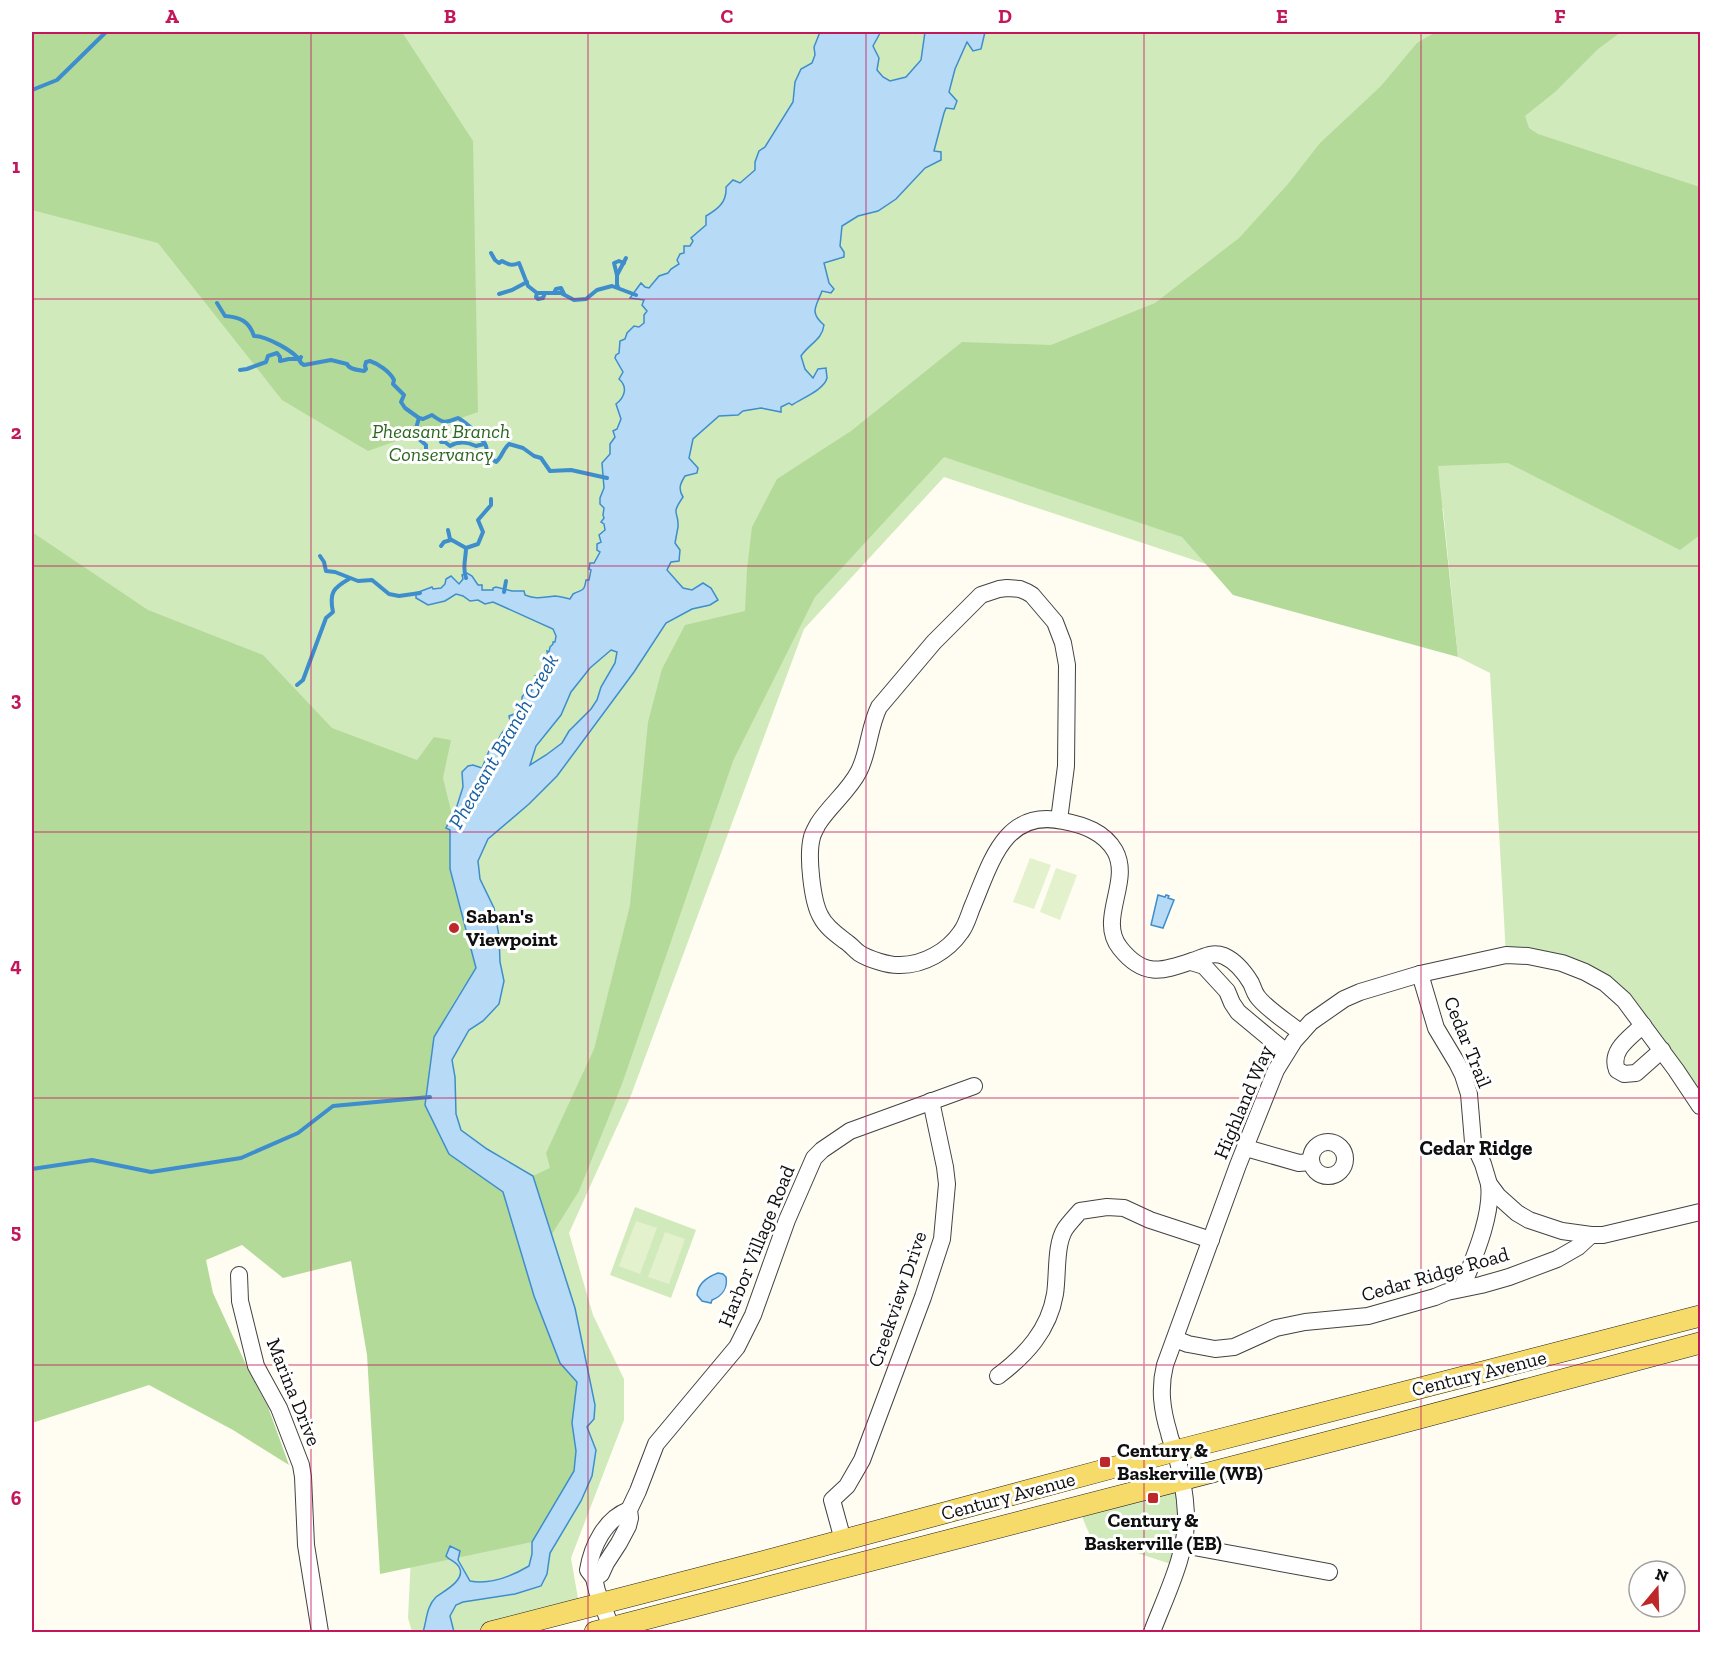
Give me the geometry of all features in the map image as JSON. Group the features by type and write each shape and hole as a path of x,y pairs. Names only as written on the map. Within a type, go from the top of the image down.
{"main road":[{"name":"Century Avenue","path":"491,1632 1175,1451 1701,1316"},
{"name":"Century Avenue","path":"606,1631 1701,1342"}],"street":[{"path":"1059,820 1066,766 1068,693 1063,643 1055,622 1032,596 1020,589 999,589 981,595 934,642 887,696 874,716 860,768 812,836 810,852 813,896 817,911 828,927 861,954 889,964 901,965 927,960 945,949 961,932 989,867 1006,835 1032,819 1059,820 1102,834 1119,858 1121,871 1112,914 1112,934 1121,949 1136,964 1158,971 1171,969 1212,954 1223,956 1241,970 1262,1002 1301,1033"},
{"name":"Highland Way","path":"1152,1632 1183,1545 1186,1512 1175,1451 1161,1397 1165,1365 1276,1070 1286,1052 1311,1022 1344,999 1420,974 1506,955 1545,958 1585,972 1605,983 1624,1000 1701,1106"},
{"path":"1191,962 1203,966 1227,991 1238,1012 1286,1052"},
{"name":"Cedar Trail","path":"1420,974 1436,1028 1457,1063 1469,1094 1473,1142 1489,1184 1498,1196 1517,1213 1529,1220 1562,1232 1591,1235"},
{"path":"1644,1025 1618,1050 1615,1061 1617,1070 1627,1074 1636,1073 1662,1050"},
{"path":"931,1101 974,1086"},
{"name":"Harbor Village Road","path":"606,1631 602,1604 594,1578 588,1570 591,1554 613,1518 629,1510 656,1444 737,1347 753,1315 814,1158 850,1131 931,1101"},
{"name":"Creekview Drive","path":"843,1540 832,1500 847,1486 862,1460 923,1297 942,1239 947,1184 931,1101"},
{"path":"1246,1148 1299,1163 1311,1162"},
{"path":"1462,1288 1488,1208 1489,1184"},
{"path":"998,1376 1016,1363 1034,1343 1044,1326 1055,1294 1057,1265 1064,1230 1080,1211 1094,1208 1124,1208 1150,1220 1211,1240"},
{"name":"Cedar Ridge Road","path":"1175,1339 1215,1349 1234,1347 1276,1328 1305,1322 1368,1316 1462,1288 1481,1285 1557,1259 1578,1247 1591,1235 1603,1235 1701,1212"},
{"name":"Marina Drive","path":"239,1275 240,1301 256,1366 279,1408 301,1465 306,1545 320,1632"},
{"path":"1183,1545 1329,1572"}],"green space":[{"name":"Pheasant Branch Conservancy","path":"32,32 1700,32 1700,1106 1605,983 1506,955 1490,673 1458,657 1443,508 1212,566 944,477 804,629 630,1098 569,1233 593,1315 624,1379 624,1420 571,1558 580,1610 491,1632 412,1632 408,1618 421,1349 322,1189 32,1290"},
{"path":"32,32 402,32 473,141 478,412 368,451 282,400 158,243 32,210"},
{"path":"1436,32 1621,32 1598,49 1555,92 1525,116 1529,128 1538,134 1700,187 1700,535 1680,550 1508,463 1438,466 1458,657 1233,595 1182,537 944,457 815,597 733,761 622,1084 579,1191 552,1234 533,1176 550,1168 546,1153 594,1049 630,905 648,722 662,669 685,625 745,611 752,527 777,479 851,431 962,342 1051,345 1155,303 1239,238 1288,184 1320,143 1381,86 1417,43"},
{"path":"32,532 148,610 263,655 332,728 417,760 434,737 451,740 443,778 452,815 447,828 450,830 450,869 476,968 434,1037 449,1154 503,1192 534,1296 560,1363 577,1382 572,1423 576,1451 574,1471 532,1542 380,1574 367,1355 351,1261 283,1278 242,1245 206,1260 213,1293 268,1407 289,1465 233,1430 149,1385 32,1423"},
{"path":"1030,858 1051,865 1034,909 1013,902"},
{"path":"1056,868 1077,875 1060,920 1040,912"},
{"path":"635,1207 696,1230 671,1298 610,1275"},
{"path":"636,1221 657,1228 640,1274 619,1266"},
{"path":"665,1232 685,1239 669,1284 648,1277"},
{"path":"1181,1480 1177,1566 1091,1538 1078,1507"}],"water":[{"path":"820,32 880,32 873,46 879,58 877,70 890,81 906,77 921,60 925,32 985,32 981,49 973,51 967,42 955,69 949,92 957,101 954,109 946,108 934,151 941,152 941,160 925,168 896,199 878,211 858,216 842,226 840,246 844,257 824,263 829,283 834,289 831,293 822,291 815,313 824,325 823,330 801,356 805,369 813,378 818,369 826,368 825,382 817,390 792,405 789,403 781,407 781,412 761,408 743,411 738,415 719,416 693,439 689,458 698,468 697,473 685,476 681,484 680,491 683,497 676,510 678,527 675,543 680,550 679,561 671,562 667,570 683,588 692,590 703,583 711,588 718,600 710,605 692,609 666,623 634,672 557,776 488,839 478,861 480,879 494,908 504,981 499,1004 483,1021 469,1030 452,1060 456,1114 461,1130 487,1149 533,1176 575,1308 595,1405 594,1419 587,1427 596,1450 592,1476 581,1501 550,1553 547,1574 541,1586 515,1594 463,1602 456,1605 450,1616 454,1632 423,1632 433,1601 459,1578 458,1565 446,1556 450,1546 460,1551 458,1560 470,1581 486,1582 501,1579 529,1566 532,1542 574,1471 576,1451 572,1423 577,1382 560,1363 534,1296 503,1192 449,1154 425,1105 434,1037 476,968 450,869 450,830 446,828 456,809 463,787 462,772 468,766 473,765 482,768 491,746 496,746 503,732 511,726 509,716 517,711 518,705 522,705 522,697 525,693 530,693 535,685 532,682 539,681 536,676 540,676 540,672 543,671 542,668 548,657 547,651 549,652 555,642 556,636 553,629 493,602 485,604 478,600 470,601 456,594 445,601 428,605 416,598 416,593 432,587 433,589 441,588 446,579 451,576 459,584 463,579 462,575 467,573 478,585 482,585 482,590 493,590 496,587 524,591 525,595 540,598 555,596 570,599 573,594 583,589 586,580 589,580 590,563 594,563 600,552 597,550 597,544 601,542 599,535 605,530 601,522 604,518 604,508 600,504 604,488 602,463 610,454 610,444 615,437 613,431 617,429 621,419 616,404 624,392 624,385 619,379 623,372 615,358 619,353 620,341 625,339 634,326 639,327 644,323 644,315 647,311 642,305 644,300 630,298 641,283 649,288 659,276 668,273 679,264 677,260 680,254 684,253 684,246 690,246 693,241 691,238 706,225 706,216 721,204 725,197 726,187 733,180 740,183 755,170 759,151 765,147 793,102 795,82 801,69 812,63 815,55 814,47","holes":["611,650 617,652 615,663 591,709 569,731 562,743 530,765 536,746 561,715 571,692 590,668"]},
{"path":"1158,895 1165,897 1166,895 1174,900 1163,928 1151,925"},
{"path":"718,1273 726,1277 724,1291 711,1303 702,1301 697,1295 699,1287"}],"waterway":[{"name":"Pheasant Branch Creek","path":"32,90 57,80 106,32"},
{"path":"491,253 499,263 502,261 511,265 519,263 528,286 537,293 561,293 574,300 586,299 597,290 612,286 636,295"},
{"path":"618,287 617,275 626,258"},
{"path":"617,275 614,263 619,261 624,263"},
{"path":"499,294 527,282"},
{"path":"554,293 556,289 561,288 564,294"},
{"path":"537,293 538,299 543,298 545,293"},
{"path":"217,303 225,316 243,321 254,336 281,345 304,365 331,360 364,371 366,362 377,364 390,374 394,380 393,384 404,395 401,402 405,408 419,418"},
{"path":"240,370 266,362 268,356 277,353 280,361 301,357"},
{"path":"412,455 421,454 426,450 426,445 414,435 419,418 423,419 432,415 445,422 458,418 478,435 486,446 488,456 496,462 509,444 523,448 541,458 550,471 571,470 607,478"},
{"path":"441,442 450,446 460,443 476,446 484,444"},
{"path":"466,578 464,567 466,548 478,544 483,532 478,520 491,505 491,499"},
{"path":"448,530 450,539 466,548"},
{"path":"441,546 444,542 451,540"},
{"path":"320,556 326,571 358,581 372,580 389,594 399,596 420,593"},
{"path":"297,685 303,680 326,618 333,612 332,596 336,588 349,579"},
{"path":"504,592 506,581"},
{"path":"32,1169 92,1160 151,1172 241,1158 298,1133 333,1106 430,1097"}],"place":[{"name":"Saban's Viewpoint","path":"454,928"},
{"name":"Century & Baskerville (WB)","path":"1105,1462"},
{"name":"Century & Baskerville (EB)","path":"1153,1498"}],"district":[{"name":"Cedar Ridge","path":"1476,1147"}]}
